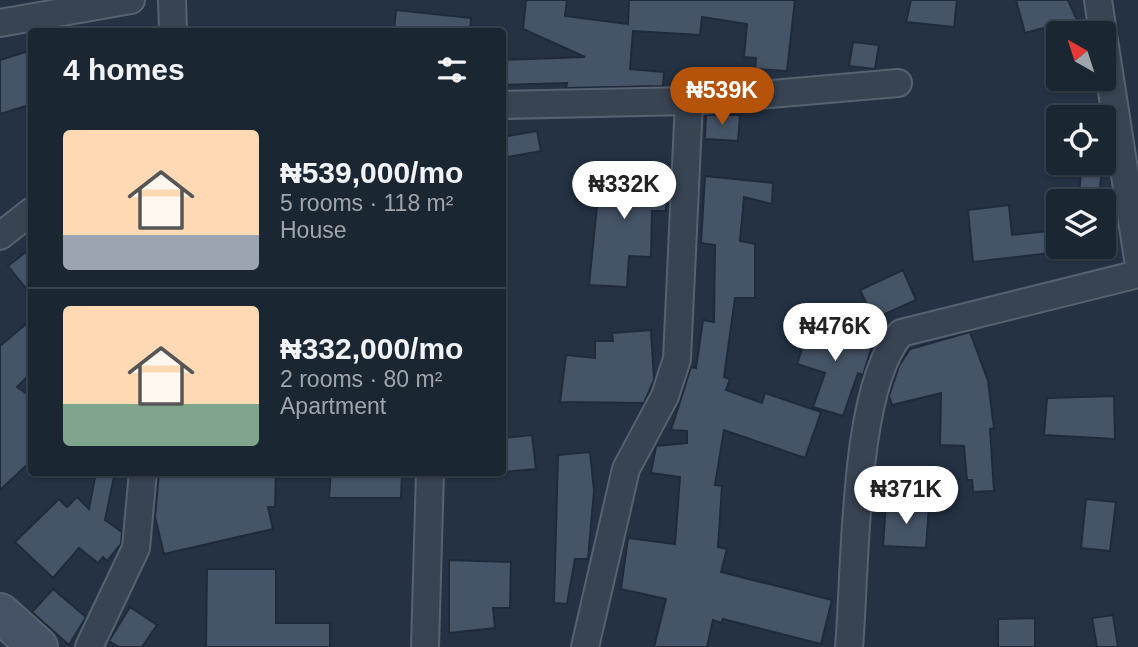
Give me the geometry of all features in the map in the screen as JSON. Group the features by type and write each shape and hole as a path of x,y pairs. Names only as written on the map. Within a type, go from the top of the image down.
{"street":[{"path":"0,23 131,0"},
{"path":"172,0 173,28"},
{"path":"1098,0 1101,21"},
{"path":"506,105 689,101 898,83"},
{"path":"1112,91 1138,259"},
{"path":"585,647 626,469 666,396 677,359 689,101"},
{"path":"0,236 28,214"},
{"path":"849,647 860,457 888,347 901,333 1138,274"},
{"path":"89,647 136,548 143,476"},
{"path":"425,647 430,476"},
{"path":"0,613 38,647"}],"building":[{"path":"526,0 567,0 565,16 628,24 629,0 795,0 787,71 755,69 756,58 744,57 747,24 702,17 700,35 633,31 630,69 664,72 663,86 566,88 567,83 506,85 506,60 585,57 523,29"},
{"path":"911,0 957,0 954,27 906,22"},
{"path":"1016,0 1068,0 1077,20 1046,21 1046,27 1025,33"},
{"path":"396,10 471,18 470,28 394,28"},
{"path":"853,42 879,45 875,69 849,66"},
{"path":"28,51 28,105 0,114 0,60"},
{"path":"706,115 740,115 738,141 705,139"},
{"path":"537,131 541,151 506,157 506,136"},
{"path":"601,166 667,172 666,211 652,211 651,257 629,256 627,287 589,285"},
{"path":"1081,175 1101,176 1100,189 1079,189"},
{"path":"705,176 773,183 772,204 744,197 740,241 755,244 755,298 735,298 724,377 730,379 726,390 762,403 765,393 821,412 805,458 724,430 715,485 722,486 718,547 727,549 721,572 832,600 821,644 723,619 721,623 713,620 707,647 654,647 666,599 621,589 628,538 675,544 680,477 651,473 656,446 687,443 687,431 671,430 691,367 696,368 703,320 714,322 715,245 701,243"},
{"path":"1009,205 1012,235 1046,231 1046,254 973,262 968,210"},
{"path":"28,250 28,291 8,266"},
{"path":"903,270 916,300 874,319 860,290"},
{"path":"812,319 874,339 863,375 858,373 843,416 813,407 825,373 797,364"},
{"path":"28,322 28,376 17,387 28,394 28,464 0,490 0,346"},
{"path":"651,330 654,380 644,403 560,402 566,355 595,358 595,341 613,341 612,333"},
{"path":"970,332 988,381 994,428 990,429 994,491 973,492 972,480 967,480 964,446 940,445 941,393 892,405 889,396 899,366 910,349"},
{"path":"1114,396 1115,439 1044,435 1047,398"},
{"path":"532,435 536,469 506,472 506,438"},
{"path":"590,452 594,491 588,559 575,559 567,604 554,603 558,455"},
{"path":"95,476 114,476 105,520 122,532 121,544 107,561 103,557 98,563 79,548 53,578 15,542 59,499 67,507 77,497 89,509"},
{"path":"159,476 276,476 275,507 268,507 273,529 164,554 155,517"},
{"path":"331,476 402,476 401,498 329,498"},
{"path":"1086,499 1116,502 1110,551 1081,548"},
{"path":"886,503 929,506 926,548 883,546"},
{"path":"449,560 511,562 510,608 493,608 495,628 449,633"},
{"path":"207,569 276,569 276,623 330,623 330,647 206,647"},
{"path":"53,589 86,617 69,645 32,612"},
{"path":"130,607 157,625 142,647 119,647 109,641"},
{"path":"1113,615 1118,647 1097,647 1092,618"},
{"path":"1035,618 1035,647 998,647 998,619"}]}
